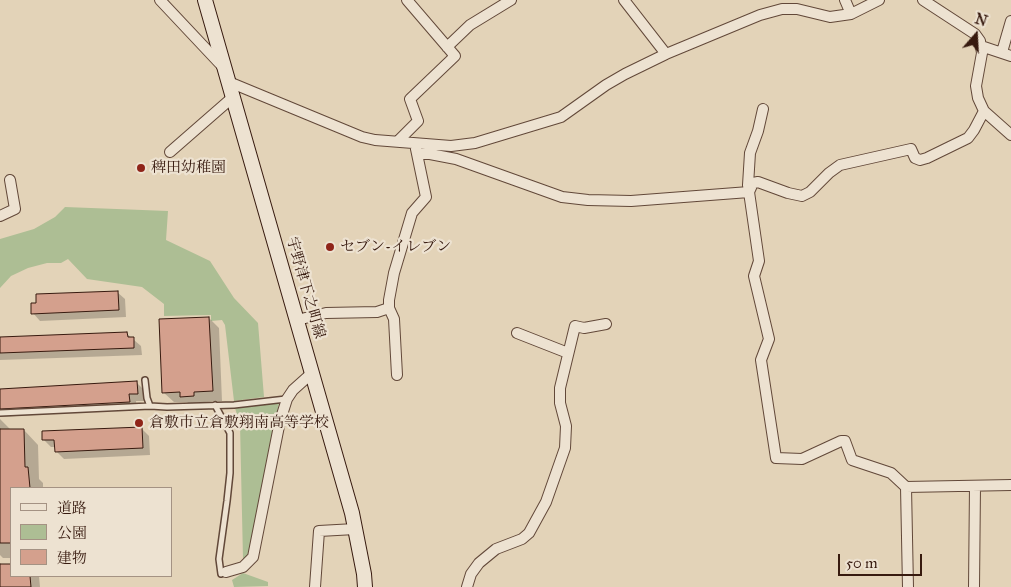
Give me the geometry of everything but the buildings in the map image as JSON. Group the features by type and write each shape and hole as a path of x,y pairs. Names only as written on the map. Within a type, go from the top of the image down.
{"main road":[{"name":"宇野津下之町線","path":"205,0 352,513 365,587"}],"street":[{"path":"160,0 227,76 362,137 452,146 475,143 561,117 606,85 666,54 760,15 794,4 830,17 850,14 879,0"},
{"path":"398,141 418,121 410,99 455,56 407,0"},
{"path":"446,46 470,25 511,0"},
{"path":"624,0 666,54"},
{"path":"845,0 850,14"},
{"path":"923,0 975,34 982,53 976,86 978,98 984,111 1011,135"},
{"path":"981,46 1007,54 1011,21"},
{"path":"170,152 233,97"},
{"path":"763,109 748,161 748,192 758,261 754,276 769,339 761,360 776,458 802,459 841,441 845,441 852,460 891,473 906,487 1011,484"},
{"path":"748,192 752,184 758,182 802,196 810,192 840,165 910,150 915,158 920,160 927,158 968,138 984,111"},
{"path":"397,375 394,319 389,308 389,300 394,273 412,213 426,197 415,143"},
{"path":"417,154 430,154 469,162 537,189 571,198 631,201 748,192"},
{"path":"0,216 15,209 10,180"},
{"path":"297,320 326,313 377,312 389,308"},
{"path":"467,587 471,574 479,563 496,549 522,539 529,533 546,502 565,448 566,426 560,403 560,388 575,326 584,328 606,324"},
{"path":"517,333 568,354"},
{"path":"226,572 243,567 253,557 286,399 312,373"},
{"path":"974,587 975,486"},
{"path":"906,487 908,587"},
{"path":"316,587 319,531 355,529"}],"lane":[{"path":"145,380 146,398 150,406"},
{"path":"0,412 215,405 286,399"},
{"path":"215,405 230,433 230,473 218,559 221,574 226,572"}],"green space":[{"path":"65,207 168,211 166,240 210,261 234,298 258,323 264,397 234,401 225,325 222,320 211,321 211,315 164,316 164,304 142,287 87,279 68,259 61,263 47,263 28,268 11,276 0,288 0,239 34,229 55,217"},
{"path":"279,403 249,557 243,559 240,424 235,408"},
{"path":"243,573 268,582 268,586 234,587 232,580"}],"place":[{"name":"稗田幼稚園","path":"141,168"},
{"name":"セブン-イレブン","path":"330,247"},
{"name":"倉敷市立倉敷翔南高等学校","path":"139,423"}]}
